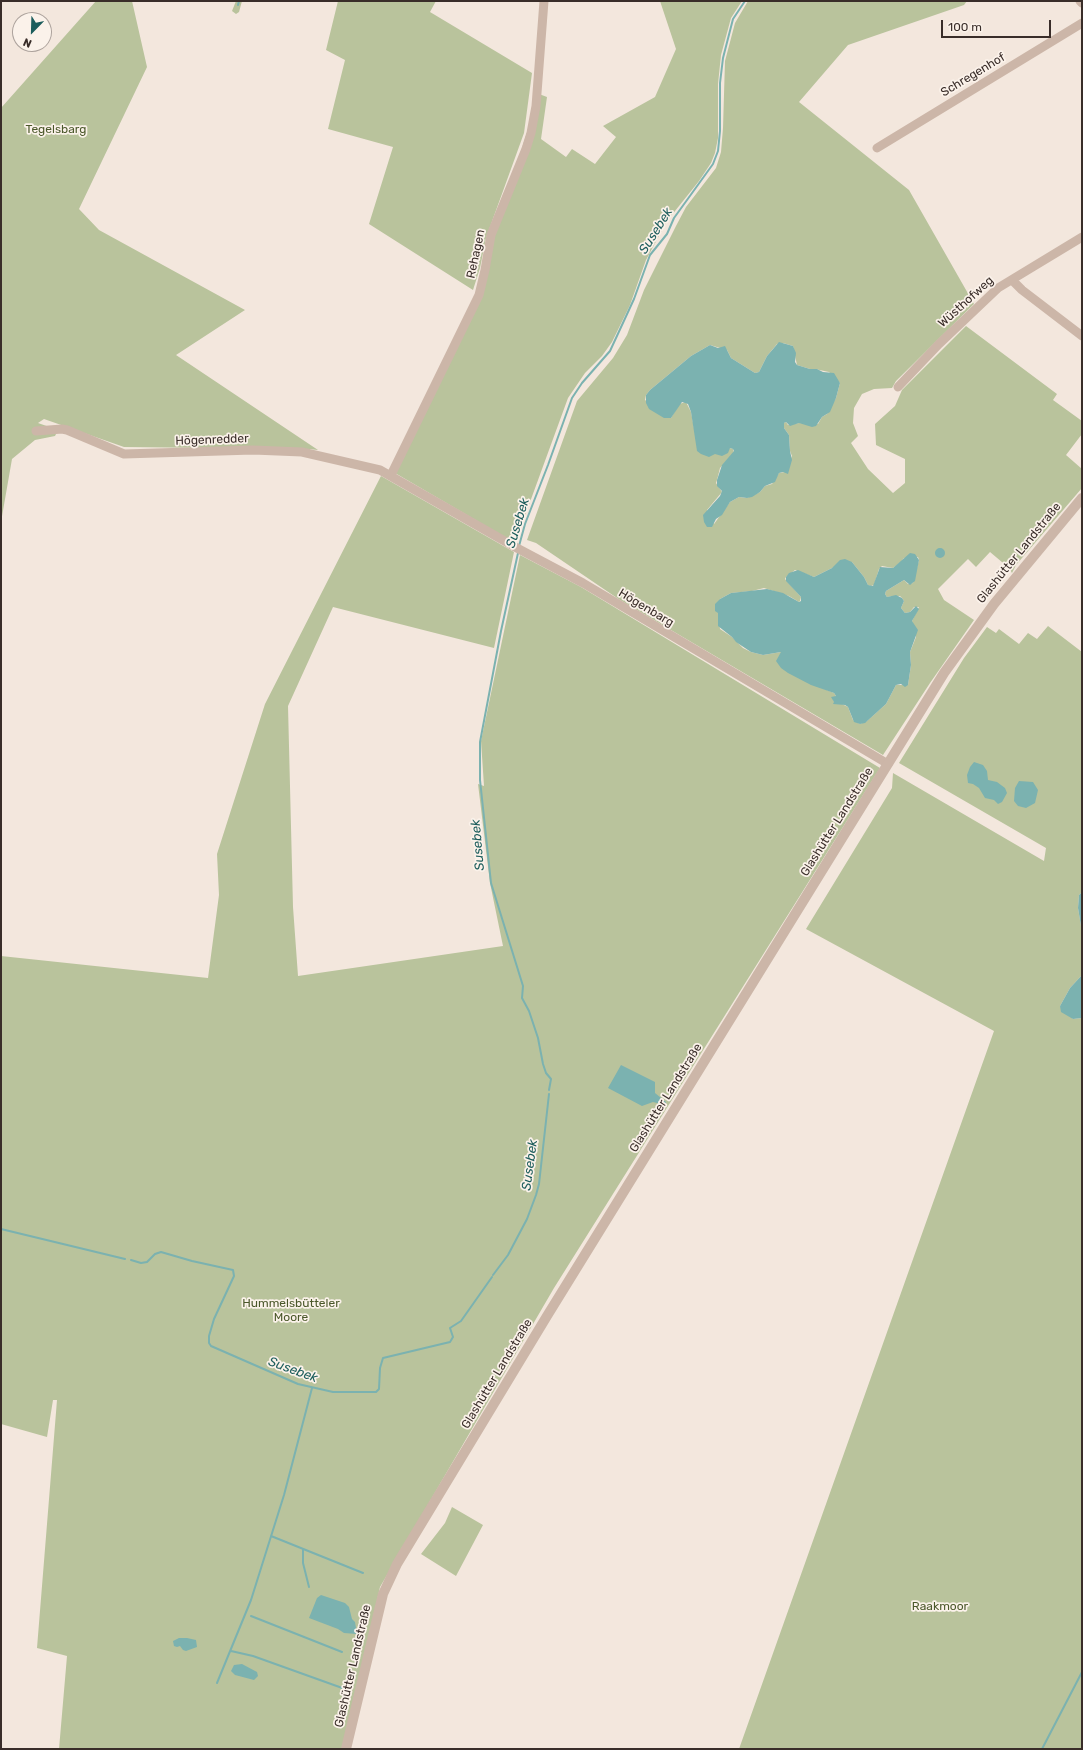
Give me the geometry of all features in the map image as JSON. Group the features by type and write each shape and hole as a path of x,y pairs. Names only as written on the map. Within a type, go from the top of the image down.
{"street":[{"name":"Rehagen","path":"391,475 479,295 491,235 526,150 536,106 544,1"},
{"name":"Schregenhof","path":"877,148 1082,23"},
{"name":"Wüsthofweg","path":"898,386 971,312 998,288 1082,237"},
{"path":"1012,280 1022,290 1082,336"},
{"name":"Högenredder","path":"36,431 67,430 118,452 130,454 253,450 302,452 353,463 380,470 391,475"},
{"name":"Högenbarg","path":"391,475 515,547 583,583 888,764"},
{"name":"Glashütter Landstraße","path":"346,1749 383,1594 397,1564 555,1303 944,673 983,618 1082,498"}],"green space":[{"name":"Tegelsbarg","path":"96,1 132,1 147,67 79,209 99,230 245,310 176,355 318,450 124,447 44,419 38,423 58,430 55,436 35,440 12,459 1,522 1,108"},
{"path":"236,1 242,1 239,12 236,14 232,11"},
{"path":"338,1 436,1 430,12 532,73 524,133 486,238 480,268 473,290 369,224 393,147 328,129 345,60 326,50"},
{"path":"660,1 742,1 731,18 721,55 718,84 718,138 715,153 711,163 699,181 667,221 646,260 630,305 612,342 602,356 585,373 568,398 515,543 395,473 481,297 494,237 539,94 547,97 541,139 566,157 572,149 595,164 616,137 603,126 655,97 676,49"},
{"path":"748,1 967,1 964,5 848,45 799,102 909,190 974,304 896,381 892,388 874,389 862,394 854,408 853,423 858,436 851,443 868,469 893,493 905,483 905,459 876,445 875,424 895,406 902,390 966,326 1057,394 1053,400 1082,421 1082,434 1066,455 1082,469 1082,488 1016,565 1012,573 1009,568 990,552 976,567 968,559 938,589 944,600 974,620 930,683 883,755 620,600 536,543 527,540 577,401 613,358 627,335 644,290 686,207 716,168 721,152 725,61 735,23","holes":["783,343 793,346 797,365 829,372 840,383 836,398 827,414 822,417 818,424 799,423 788,425 786,422 784,423 784,428 789,435 790,451 792,456 785,472 779,473 772,484 765,486 760,492 747,498 739,497 730,502 714,524 707,510 722,492 716,483 720,468 734,453 733,449 730,448 715,454 694,428 691,412 686,402 679,404 671,418 645,400 646,395 691,356 710,345 727,350 731,358 755,373 759,372 767,356 777,344","918,557 919,560 913,583 908,584 904,580 886,591 885,594 887,597 900,596 904,601 901,608 905,613 910,612 914,607 919,607 912,621 916,637 910,652 911,665 908,685 896,685 886,704 867,721 860,724 853,720 848,707 842,704 835,704 833,699 836,696 834,693 803,680 781,654 781,652 763,655 751,652 743,648 732,637 720,629 718,612 720,599 731,593 764,588 789,596 799,602 801,597 785,579 795,570 814,577 832,568 852,562 864,577 868,585 871,586 874,585 879,569 882,566 893,568 904,558"]},
{"name":"Hummelsbütteler Moore","path":"381,476 514,552 494,648 333,607 288,706 293,907 298,976 503,946 490,883 478,784 484,786 481,741 520,555 581,587 880,768 554,1288 380,1587 344,1749 59,1749 67,1656 37,1648 57,1400 53,1400 47,1437 1,1424 1,956 208,978 219,895 217,854 265,704"},
{"name":"Raakmoor","path":"1048,626 1082,652 1082,892 1079,895 1078,908 1082,932 1082,975 1070,988 1060,1006 1073,1019 1082,1018 1082,1749 739,1749 994,1031 806,929 892,788 893,773 1044,861 1046,848 899,763 964,658 987,627 996,633 999,629 1019,644 1028,633 1037,639"},
{"path":"452,1507 483,1525 456,1576 421,1554 445,1523"}],"water":[{"path":"779,342 793,346 796,353 795,362 797,365 810,369 817,369 823,372 834,373 840,383 836,398 830,412 822,417 816,426 812,427 799,423 790,426 786,422 784,423 784,428 789,435 792,460 788,474 783,472 779,473 775,482 765,486 760,492 752,497 739,497 730,502 722,515 716,519 712,527 707,527 704,522 703,515 720,496 722,491 717,486 717,480 722,465 734,451 730,448 728,453 722,456 715,454 709,457 701,454 697,451 691,412 688,404 682,402 671,418 664,418 649,409 646,403 646,395 691,356 710,345 718,348 725,346 731,358 755,373 759,372 767,356"},
{"path":"940,548 945,553 940,558 935,553"},
{"path":"910,553 915,554 919,560 915,581 910,585 904,580 886,591 885,594 887,597 896,595 902,598 904,601 901,608 905,613 910,612 916,606 919,609 912,621 918,630 910,652 911,665 908,685 905,687 901,684 896,685 886,704 865,723 860,724 854,722 848,707 845,705 833,704 834,702 831,697 836,696 834,693 811,685 781,668 776,661 781,652 763,655 751,652 736,642 718,626 718,613 715,611 715,604 720,599 731,593 767,589 783,593 799,602 801,601 801,597 786,581 786,577 789,573 798,570 814,577 832,568 840,560 845,559 852,562 864,577 868,585 873,586 880,567 893,568"},
{"path":"974,762 983,765 987,771 988,780 997,782 1005,788 1007,793 1002,802 998,804 994,800 985,798 979,788 968,783 967,775"},
{"path":"1019,781 1033,782 1038,790 1035,803 1026,808 1018,806 1014,801 1015,788"},
{"path":"1082,892 1082,932 1078,908 1079,895"},
{"path":"1082,975 1082,1018 1073,1019 1061,1012 1060,1006 1070,988"},
{"path":"621,1065 655,1082 655,1093 666,1102 665,1105 653,1102 642,1106 608,1088"},
{"path":"321,1595 345,1603 349,1607 352,1619 355,1622 357,1634 344,1633 338,1629 309,1618 317,1598"},
{"path":"179,1638 196,1640 197,1647 186,1651 180,1646 174,1646 173,1641"},
{"path":"242,1664 257,1672 258,1676 254,1680 235,1675 231,1671 234,1665"}],"waterway":[{"path":"238,5 239,1"},
{"name":"Susebek","path":"519,546 525,524 572,398 582,383 610,351 634,299 650,255 667,234 674,218 713,164 718,151 720,131 720,83 723,58 733,19 745,1"},
{"name":"Susebek","path":"518,553 501,631 480,742 480,780 491,883 523,986 522,998 529,1011 538,1038 546,1073 551,1079 549,1090"},
{"name":"Susebek","path":"493,1275 508,1255 527,1219 536,1195 539,1184 549,1094"},
{"name":"Susebek","path":"1,1229 125,1259"},
{"name":"Susebek","path":"131,1260 141,1263 147,1262 155,1254 161,1252 192,1261 233,1270 234,1276 214,1319 209,1336 209,1343 211,1346 298,1384 333,1392 376,1392 379,1389 380,1368 383,1358 450,1342 453,1337 450,1328 461,1321 492,1277"},
{"path":"217,1683 251,1600 284,1495 312,1388"},
{"path":"271,1536 363,1573"},
{"path":"303,1550 303,1563 309,1587"},
{"path":"251,1616 342,1652"},
{"path":"231,1651 253,1656 345,1689"},
{"path":"1042,1749 1082,1672"}]}
